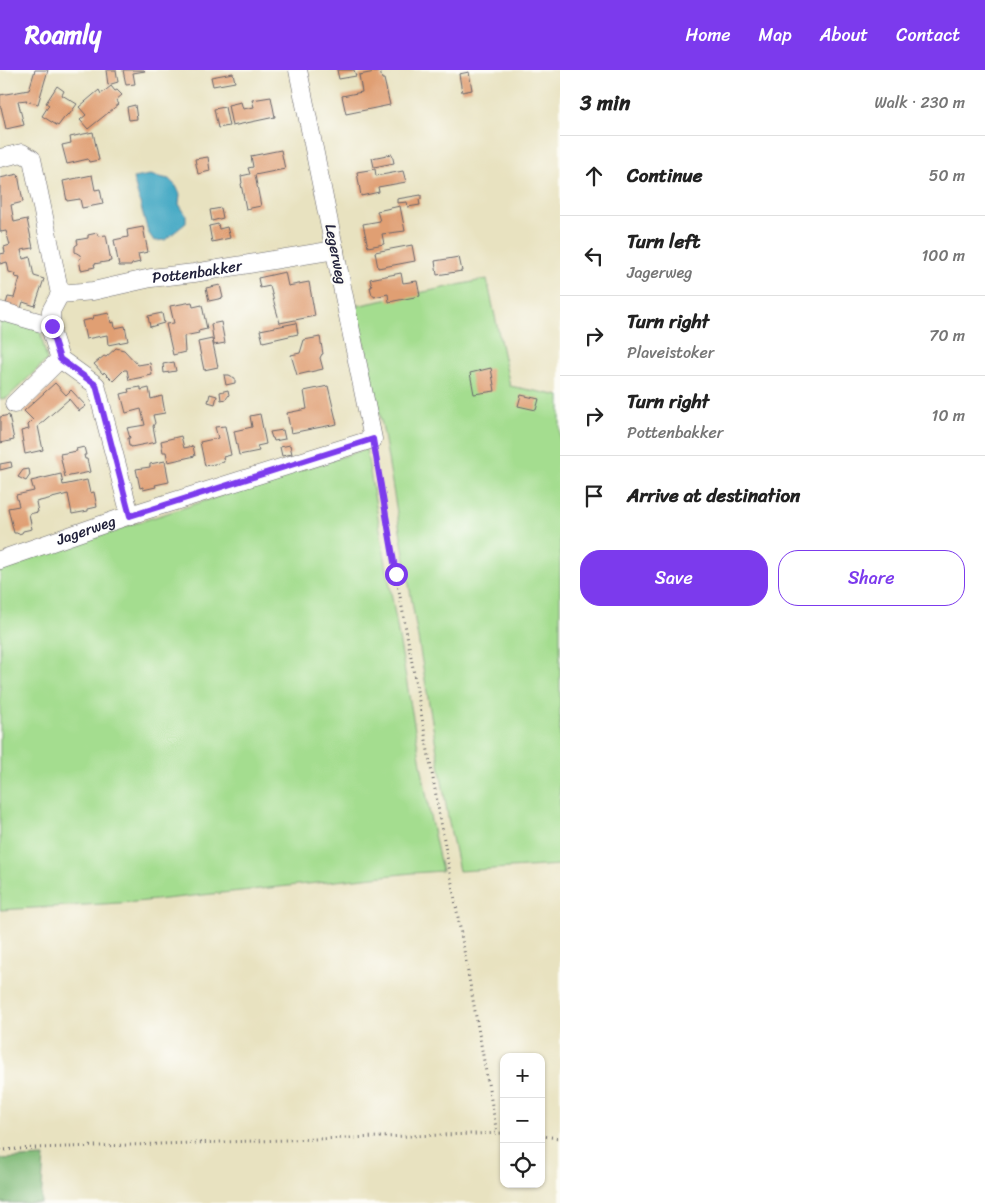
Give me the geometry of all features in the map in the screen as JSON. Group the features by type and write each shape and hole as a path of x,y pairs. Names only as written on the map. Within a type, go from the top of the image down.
{"street":[{"name":"Legerweg","path":"298,70 373,439"},
{"path":"0,158 22,153 32,159 60,294 51,311 52,334 60,359 96,385 130,516"},
{"name":"Pottenbakker","path":"60,294 93,291 152,278 335,250"},
{"path":"0,311 52,326"},
{"path":"14,404 60,359"},
{"name":"Jagerweg","path":"0,560 130,516 373,439"}],"path":[{"path":"0,1150 497,1133 373,439"},
{"path":"545,1136 560,1138"}],"green space":[{"path":"487,279 510,386 560,396 560,865 459,871 449,823 383,429 356,306"},
{"path":"0,319 40,330 47,360 7,398 0,399"},
{"path":"366,449 431,821 442,871 136,902 0,910 0,567"},
{"path":"44,1157 41,1203 0,1203 0,1159"}],"water":[{"path":"150,175 169,179 176,186 180,194 179,204 186,215 186,223 165,240 154,241 148,232 133,178"}],"building":[{"path":"35,70 48,70 38,104 27,100 18,101 24,125 6,129 0,107 0,95 29,90"},
{"path":"106,70 116,70 118,82 108,85"},
{"path":"123,70 145,71 133,73 135,84 126,85"},
{"path":"337,70 354,70 356,76 339,79"},
{"path":"380,71 382,79 384,79 390,105 346,114 342,96 362,92 359,75"},
{"path":"469,72 472,90 462,92 459,74"},
{"path":"233,73 235,82 213,86 211,77"},
{"path":"57,86 64,91 62,95 77,104 58,126 42,116 49,105 46,103"},
{"path":"111,86 122,95 116,100 119,104 88,129 80,120 86,115 79,107 99,90 101,94"},
{"path":"271,97 275,117 232,126 228,105 241,102 243,109 254,107 252,100"},
{"path":"135,105 137,119 129,120 127,107"},
{"path":"225,107 229,126 218,128 214,109"},
{"path":"93,132 99,160 89,162 88,159 67,164 62,145 71,143 70,137"},
{"path":"281,150 285,169 255,175 261,206 246,209 241,176 250,174 248,168 253,167 251,156"},
{"path":"392,154 394,163 374,167 372,158"},
{"path":"208,157 210,171 198,174 195,159"},
{"path":"375,169 376,176 403,171 406,182 378,187 379,192 361,196 357,172"},
{"path":"18,174 23,202 11,205 14,222 27,219 33,248 21,250 23,259 30,257 34,276 44,279 35,306 23,302 20,312 5,307 8,297 14,298 20,278 15,277 16,274 9,272 7,262 0,264 0,254 5,253 4,247 10,245 6,231 1,232 0,229 0,178"},
{"path":"92,175 95,190 100,189 103,204 82,208 80,199 67,201 63,181"},
{"path":"421,195 420,205 408,207 407,202 397,203 397,199"},
{"path":"400,206 405,231 382,234 384,244 368,247 363,224 380,221 377,211"},
{"path":"221,208 223,218 212,221 210,210"},
{"path":"218,224 219,229 227,227 230,238 212,242 209,226"},
{"path":"143,227 148,252 138,254 140,262 131,266 119,266 114,240 128,237 127,230"},
{"path":"97,233 98,236 106,235 111,261 94,264 95,267 81,270 80,255 75,252 75,246 78,244 77,240 88,238 88,235"},
{"path":"412,245 415,261 378,268 375,252"},
{"path":"459,257 462,271 437,275 435,261"},
{"path":"285,272 288,286 309,282 315,316 280,323 270,286 260,288 258,278"},
{"path":"401,273 403,283 417,281 420,296 389,302 388,294 374,297 372,295 370,279"},
{"path":"220,285 223,298 209,301 206,288"},
{"path":"192,302 193,307 202,305 207,329 184,336 185,352 173,355 166,324 174,323 170,306"},
{"path":"109,313 111,323 114,322 115,328 125,326 128,341 108,345 107,335 86,339 82,321 92,319 93,316"},
{"path":"162,313 164,323 150,327 148,316"},
{"path":"221,322 225,343 214,345 211,324"},
{"path":"296,323 298,334 263,342 260,330"},
{"path":"320,337 323,354 320,358 323,369 297,375 291,355 300,353 304,340"},
{"path":"212,339 218,367 204,370 198,342"},
{"path":"116,348 124,350 138,365 150,363 152,375 129,380 127,370 124,370 113,381 104,372 103,374 94,364"},
{"path":"174,362 176,371 164,373 163,364"},
{"path":"491,368 495,391 474,394 470,373"},
{"path":"224,375 235,378 235,383 226,385"},
{"path":"55,383 66,395 71,390 86,406 79,411 69,399 38,426 43,450 25,454 21,431 29,429 28,425 33,420 24,411"},
{"path":"328,386 337,424 291,433 287,413 307,409 304,391"},
{"path":"141,387 141,390 149,388 151,399 162,396 165,413 153,415 156,442 131,447 129,446 128,438 130,438 127,428 145,425 141,409 126,413 121,394 129,392 128,389"},
{"path":"228,390 229,395 226,399 221,400 220,392"},
{"path":"210,394 217,396 215,404 208,402"},
{"path":"521,395 539,399 536,410 518,406"},
{"path":"260,414 266,444 257,446 259,451 239,455 234,431 252,427 250,416"},
{"path":"9,415 14,440 0,443 0,417"},
{"path":"225,426 231,455 223,457 224,462 205,466 200,442 218,438 215,427"},
{"path":"283,430 285,439 274,441 270,432"},
{"path":"181,436 184,448 193,446 195,456 168,462 166,452 163,452 161,441"},
{"path":"290,445 292,454 282,456 280,447"},
{"path":"84,447 86,455 84,455 90,472 65,477 60,454 77,451 76,449"},
{"path":"165,461 169,482 143,490 143,487 140,488 136,469 150,467 150,464"},
{"path":"11,462 12,467 0,470 0,464"},
{"path":"29,469 30,475 26,481 18,477 23,470"},
{"path":"61,474 63,485 87,480 90,493 94,492 97,507 72,514 68,494 36,502 38,512 29,514 32,529 18,534 14,533 8,508 19,506 16,495 34,491 31,481"}],"route":[{"path":"52,326 52,334 60,359 96,385 130,516 373,439 396,574"}]}
